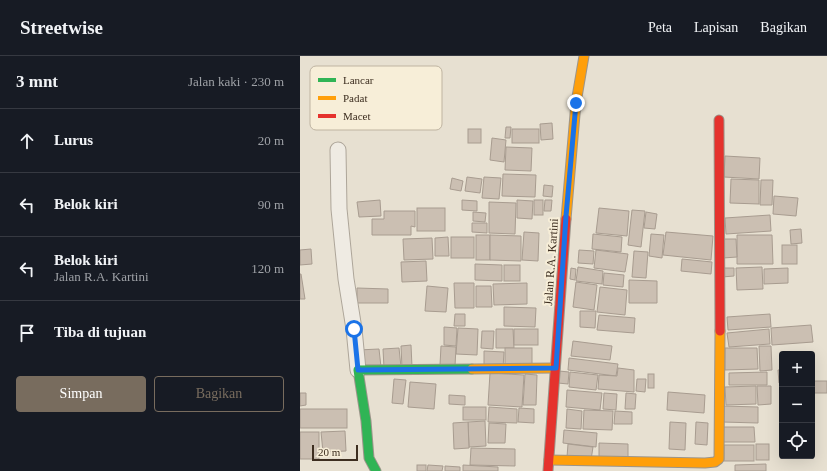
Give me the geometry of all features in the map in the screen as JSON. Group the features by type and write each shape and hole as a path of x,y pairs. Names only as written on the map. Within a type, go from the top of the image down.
{"street":[{"name":"Jalan R.A. Kartini","path":"548,471 576,103 584,56"},
{"path":"549,460 705,463 715,462 719,459 719,120"},
{"path":"338,150 339,209 346,279 366,421 369,458 376,471"},
{"path":"358,370 556,368"}],"building":[{"path":"552,123 553,139 541,140 540,124"},
{"path":"506,127 511,127 510,138 505,138"},
{"path":"468,129 481,129 481,143 468,143"},
{"path":"512,129 539,129 539,143 512,143"},
{"path":"492,138 506,140 504,162 490,160"},
{"path":"506,147 532,148 531,171 505,170"},
{"path":"725,156 760,158 759,179 724,177"},
{"path":"503,174 536,175 535,197 502,196"},
{"path":"467,177 482,179 480,193 465,191"},
{"path":"484,177 501,178 499,199 482,198"},
{"path":"452,178 463,181 461,191 450,189"},
{"path":"731,179 759,180 759,204 730,203"},
{"path":"761,180 773,180 772,205 760,205"},
{"path":"544,185 553,186 552,197 543,196"},
{"path":"774,196 798,198 796,216 773,214"},
{"path":"380,200 381,216 359,217 357,202"},
{"path":"462,200 477,201 477,211 462,210"},
{"path":"517,200 533,201 532,219 517,218"},
{"path":"534,200 543,200 543,215 534,215"},
{"path":"545,200 552,200 551,211 544,211"},
{"path":"489,202 516,203 515,234 489,233"},
{"path":"417,208 445,208 445,231 417,231"},
{"path":"599,208 629,211 627,236 596,233"},
{"path":"632,210 645,211 641,247 628,245"},
{"path":"384,211 415,211 415,227 411,226 411,235 372,235 372,219 384,219"},
{"path":"473,212 486,213 485,222 473,221"},
{"path":"646,212 657,214 655,229 644,228"},
{"path":"770,215 771,231 726,234 725,218"},
{"path":"472,223 487,223 487,233 472,232"},
{"path":"801,229 802,243 791,244 790,230"},
{"path":"524,232 539,233 538,261 522,260"},
{"path":"666,232 713,236 711,260 663,255"},
{"path":"593,234 622,237 621,252 592,249"},
{"path":"651,234 664,235 662,258 649,256"},
{"path":"476,235 490,235 490,260 476,260"},
{"path":"490,235 521,236 521,261 490,260"},
{"path":"737,235 772,235 773,264 737,264"},
{"path":"448,237 449,256 435,256 435,238"},
{"path":"451,237 474,237 474,258 451,258"},
{"path":"432,238 433,259 404,260 403,239"},
{"path":"722,239 736,239 737,257 723,258"},
{"path":"782,245 797,245 797,264 782,264"},
{"path":"311,249 312,264 300,265 300,250"},
{"path":"579,250 594,251 593,264 578,263"},
{"path":"596,250 628,254 625,272 594,268"},
{"path":"634,251 648,252 646,278 632,277"},
{"path":"682,259 712,262 711,274 681,271"},
{"path":"426,261 427,281 402,282 401,262"},
{"path":"475,264 502,265 502,281 475,280"},
{"path":"504,265 520,265 520,281 504,281"},
{"path":"578,267 603,271 602,284 576,281"},
{"path":"762,267 763,289 737,290 736,268"},
{"path":"571,268 576,269 575,280 570,279"},
{"path":"722,268 734,268 734,276 722,277"},
{"path":"788,268 788,283 764,284 764,269"},
{"path":"604,273 624,275 623,287 603,285"},
{"path":"301,274 305,299 300,299"},
{"path":"629,280 657,281 657,303 629,303"},
{"path":"576,282 597,285 594,310 573,307"},
{"path":"454,283 474,283 474,308 455,308"},
{"path":"527,283 527,304 494,305 493,284"},
{"path":"427,286 448,288 446,312 425,311"},
{"path":"476,286 491,286 492,307 476,307"},
{"path":"600,287 627,290 625,315 597,312"},
{"path":"357,288 388,289 388,303 357,303"},
{"path":"504,307 536,308 535,327 504,326"},
{"path":"580,311 596,311 595,328 580,327"},
{"path":"455,314 465,314 465,326 454,326"},
{"path":"770,314 771,327 728,330 727,317"},
{"path":"599,315 635,318 634,333 597,330"},
{"path":"811,325 813,342 772,345 771,328"},
{"path":"444,327 457,328 456,346 444,345"},
{"path":"458,328 478,329 477,355 456,354"},
{"path":"496,329 513,329 514,348 496,348"},
{"path":"514,329 538,329 538,345 514,345"},
{"path":"769,329 770,344 729,347 727,333"},
{"path":"482,331 494,331 493,349 481,348"},
{"path":"573,341 612,346 610,360 571,356"},
{"path":"411,345 412,367 402,368 401,346"},
{"path":"441,346 456,347 455,366 440,365"},
{"path":"759,346 771,346 772,370 760,371"},
{"path":"399,348 401,367 384,368 383,349"},
{"path":"505,348 532,348 532,368 505,368"},
{"path":"725,348 757,348 758,369 725,370"},
{"path":"379,349 381,367 359,368 358,350"},
{"path":"484,351 504,352 503,368 484,368"},
{"path":"569,358 618,364 616,376 568,370"},
{"path":"618,368 634,370 634,392 598,389 599,375 617,376"},
{"path":"559,371 569,372 568,384 558,383"},
{"path":"570,372 598,375 596,390 569,387"},
{"path":"767,372 767,385 729,385 729,373"},
{"path":"490,373 524,375 522,407 488,405"},
{"path":"525,374 537,375 536,405 523,405"},
{"path":"648,374 654,374 654,388 648,388"},
{"path":"394,379 406,380 403,404 392,403"},
{"path":"637,379 646,379 645,392 636,391"},
{"path":"815,381 827,381 827,393 815,393"},
{"path":"410,382 436,384 434,409 408,407"},
{"path":"756,386 756,404 726,405 725,387"},
{"path":"757,386 771,386 771,404 758,405"},
{"path":"567,390 602,393 600,410 566,407"},
{"path":"668,392 705,395 704,413 667,410"},
{"path":"300,393 306,393 306,405 300,406"},
{"path":"604,393 617,394 616,410 603,409"},
{"path":"626,393 636,394 635,409 625,409"},
{"path":"449,395 465,396 465,405 449,404"},
{"path":"723,406 758,407 758,423 722,422"},
{"path":"463,407 486,407 486,420 463,420"},
{"path":"489,407 517,409 517,423 488,422"},
{"path":"519,408 534,409 534,423 518,422"},
{"path":"300,409 347,409 347,428 300,428"},
{"path":"567,409 582,411 581,429 566,428"},
{"path":"584,410 613,411 612,430 583,429"},
{"path":"615,411 632,412 632,424 614,424"},
{"path":"485,421 486,446 469,447 468,422"},
{"path":"468,422 469,448 454,449 453,423"},
{"path":"670,422 686,423 685,450 669,449"},
{"path":"696,422 708,423 707,445 695,444"},
{"path":"489,423 506,424 505,443 488,443"},
{"path":"721,427 754,427 755,442 721,442"},
{"path":"564,430 597,433 596,447 563,443"},
{"path":"345,431 346,451 323,452 321,432"},
{"path":"300,432 319,432 319,459 300,459"},
{"path":"599,443 628,444 628,461 599,460"},
{"path":"568,444 593,447 591,460 567,457"},
{"path":"756,444 769,444 769,460 756,460"},
{"path":"724,445 754,445 754,461 724,461"},
{"path":"471,448 515,449 515,466 470,465"},
{"path":"766,464 766,471 735,471 735,465"},
{"path":"417,465 426,465 426,471 417,471"},
{"path":"428,465 443,466 442,471 427,471"},
{"path":"463,465 498,467 498,471 463,471"},
{"path":"445,466 460,467 460,471 445,471"}],"traffic: fast":[{"path":"376,471 369,458 366,421 358,370 472,369"}],"traffic: slow":[{"path":"566,219 576,103 584,56"},
{"path":"549,460 705,463 715,462 719,459 720,331"},
{"path":"472,369 555,368"}],"traffic: jam":[{"path":"719,120 720,331"},
{"path":"548,471 566,219"}],"route":[{"path":"354,329 358,370 556,368 566,216 576,103"}]}
